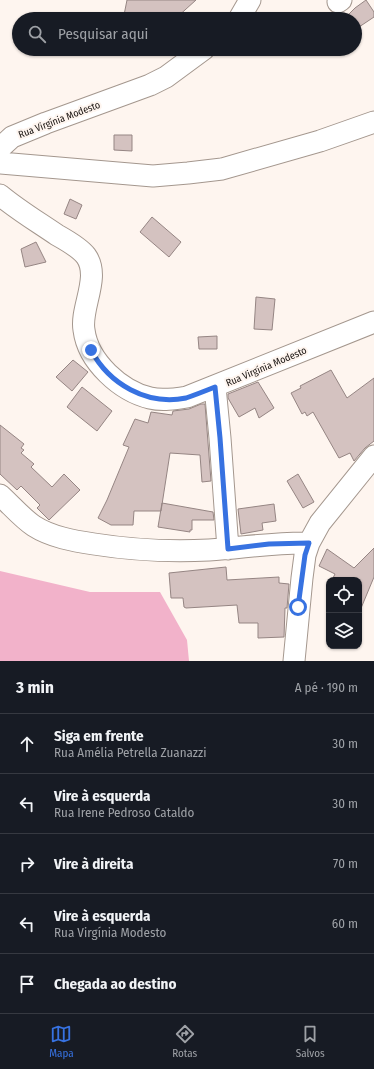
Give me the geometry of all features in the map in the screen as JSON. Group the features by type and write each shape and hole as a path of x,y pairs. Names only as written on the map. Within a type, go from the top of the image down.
{"street":[{"path":"243,12 250,0"},
{"name":"Rua Virgínia Modesto","path":"0,148 12,137 150,85 179,69 195,56"},
{"path":"0,163 153,176 188,173 222,168 320,141 374,122"},
{"name":"Rua Virgínia Modesto","path":"0,195 15,207 69,242 86,256 91,270 84,318 84,330 96,360 114,379 135,392 151,398 176,399 187,397 374,322"},
{"path":"215,387 228,549"},
{"path":"294,661 302,578 305,555 309,543 320,523 374,456"},
{"path":"0,496 33,526 47,533 80,542 123,548 172,551 228,549 269,544 309,543"}],"shaded area":[{"path":"0,571 90,592 160,592 187,640 189,661 0,661"}],"building":[{"path":"127,0 196,0 183,12 125,12"},
{"path":"366,0 374,12 374,17 362,25 362,12 351,12"},
{"path":"114,135 132,135 132,151 114,150"},
{"path":"70,199 82,205 76,219 64,214"},
{"path":"152,217 181,242 169,257 140,232"},
{"path":"36,242 46,262 25,267 21,249"},
{"path":"256,297 275,299 272,330 254,329"},
{"path":"217,336 217,349 199,349 198,337"},
{"path":"73,360 88,372 72,391 56,377"},
{"path":"331,370 347,398 374,378 374,441 365,448 354,461 350,453 339,458 313,412 307,416 305,412 302,414 291,393 301,388 300,386"},
{"path":"258,382 274,408 259,418 255,408 239,417 228,398 228,394"},
{"path":"82,387 112,411 97,431 67,407"},
{"path":"205,404 211,481 202,482 200,455 170,453 161,511 134,511 133,525 111,525 98,518 129,447 123,445 135,419 148,423 151,412 172,415 173,411 189,409"},
{"path":"0,425 24,444 21,448 24,450 21,453 34,464 31,467 52,487 64,474 80,490 49,520 37,508 40,505 21,486 17,490 0,474"},
{"path":"298,474 314,502 303,508 287,481"},
{"path":"162,503 213,512 214,520 192,520 192,530 190,530 190,532 158,527"},
{"path":"274,504 276,521 262,523 263,530 241,534 238,509"},
{"path":"374,548 374,577 362,606 362,577 334,577 335,574 319,566 327,549 354,568"},
{"path":"226,567 227,580 279,577 279,583 289,584 287,608 285,608 284,637 258,638 258,623 239,623 237,605 186,608 184,607 183,598 171,598 169,573"}],"route":[{"path":"91,350 96,360 114,379 135,392 151,398 176,399 187,397 215,387 228,549 269,544 309,543 305,555 298,607"}]}
